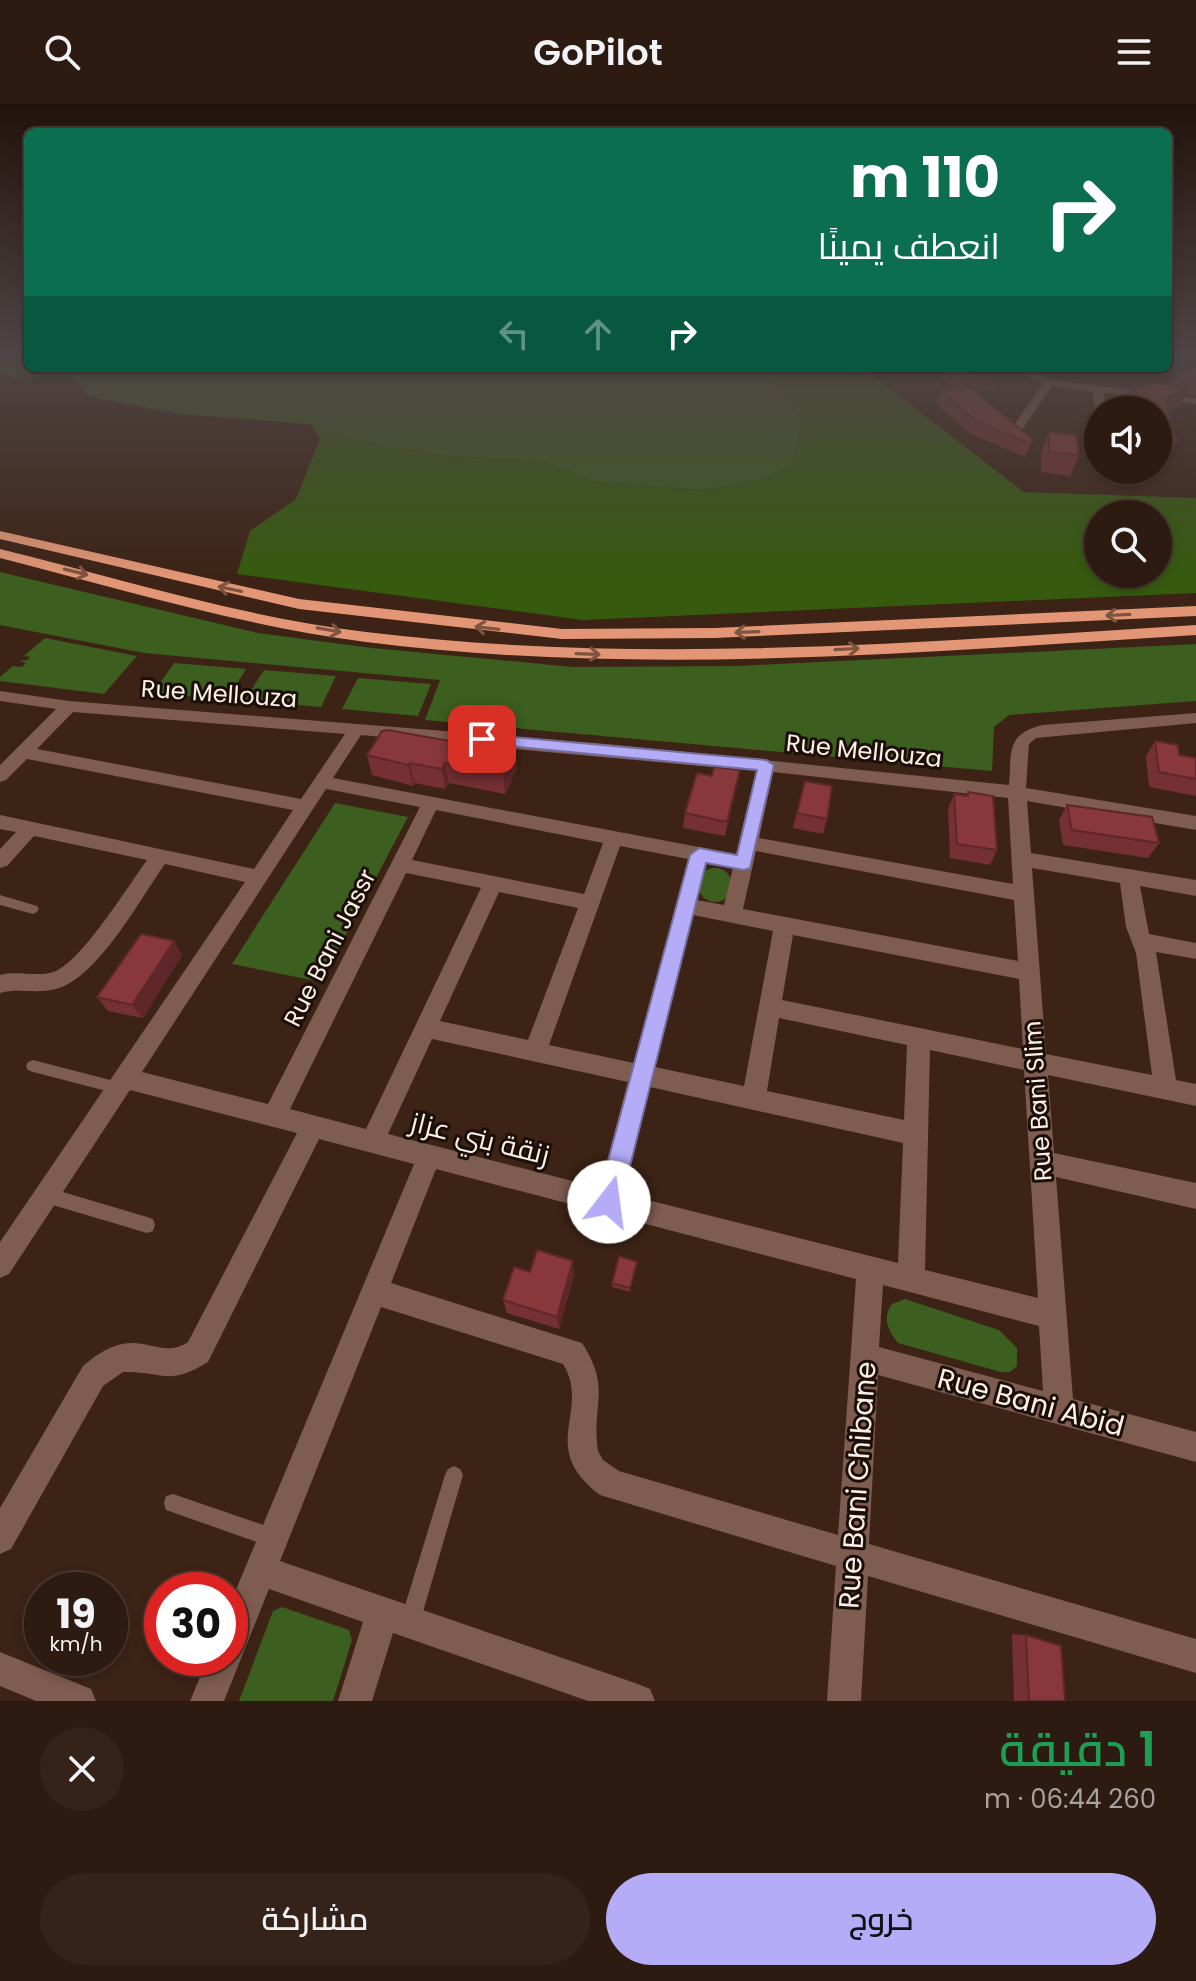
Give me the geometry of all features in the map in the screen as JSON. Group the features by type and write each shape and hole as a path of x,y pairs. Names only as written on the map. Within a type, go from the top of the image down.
{"highway":[{"path":"0,535 299,604 388,617 535,632 715,633 1196,611"},
{"path":"0,553 284,622 364,636 512,651 646,656 727,655 1196,630"}],"street":[{"name":"Rue Mellouza","path":"0,696 69,706 766,765 1017,793 1196,823"},
{"path":"9,763 69,706"},
{"path":"1017,793 1021,742 1030,734 1196,718"},
{"path":"5,1248 46,1195 357,729"},
{"path":"9,763 305,806"},
{"path":"732,915 766,765"},
{"path":"322,782 744,863"},
{"name":"Rue Bani Slim","path":"1017,793 1059,1410"},
{"name":"Rue Bani Jassr","path":"274,1116 431,803"},
{"path":"0,822 258,877"},
{"path":"0,861 30,829"},
{"path":"535,1052 614,838"},
{"path":"748,843 1024,894"},
{"path":"609,1202 699,855"},
{"path":"0,984 9,980 51,982 74,970 161,856"},
{"path":"1022,859 1196,888"},
{"path":"400,865 591,903"},
{"path":"1129,877 1136,927 1143,941 1166,1089"},
{"path":"373,1141 493,883"},
{"path":"686,906 1030,972"},
{"path":"754,1098 784,925"},
{"path":"1143,941 1196,951"},
{"path":"770,1007 1196,1095"},
{"path":"425,1028 916,1134"},
{"path":"911,1279 919,1037"},
{"name":"زنقة بني عزاز","path":"121,1083 274,1116 1053,1316"},
{"path":"0,1538 93,1376 104,1366 131,1355 168,1366 178,1365 198,1352 313,1126"},
{"path":"248,1600 429,1156"},
{"path":"1042,1162 1196,1196"},
{"name":"Rue Bani Chibane","path":"844,1701 870,1269"},
{"path":"374,1291 572,1353 580,1361 587,1383 581,1453 594,1473 602,1479 852,1556 1196,1656"},
{"name":"Rue Bani Abid","path":"865,1357 1196,1447"},
{"path":"260,1570 638,1701"},
{"path":"355,1701 396,1618"},
{"path":"0,1669 79,1701"},
{"path":"207,1701 217,1676"}],"lane":[{"path":"0,900 33,909"},
{"path":"33,1066 121,1083"},
{"path":"46,1195 147,1225"},
{"path":"396,1618 454,1475"},
{"path":"173,1503 274,1538"}],"green space":[{"path":"314,430 329,430 374,443 448,456 542,461 596,482 701,490 755,482 792,466 801,430 943,430 1024,492 1196,498 1196,593 583,620 237,574 250,531 296,499 320,439"},
{"path":"329,430 801,430 792,466 755,482 701,490 596,482 542,461 448,456 374,443"},
{"path":"0,572 258,633 372,648 573,667 737,666 1196,644 1196,701 1009,715 994,727 992,771 425,720 440,680 144,653 0,625"},
{"path":"45,638 137,656 104,694 0,681 0,677 13,666 22,667 26,663 19,661 27,660 30,657 24,656"},
{"path":"174,663 246,669 227,700 153,693"},
{"path":"264,670 336,676 321,707 245,700"},
{"path":"358,678 431,684 418,716 342,709"},
{"path":"335,803 408,817 321,982 232,964"},
{"path":"715,868 727,873 732,885 727,897 715,902 703,897 698,885 703,873"},
{"path":"905,1299 999,1330 1017,1348 1017,1366 1010,1372 1001,1372 898,1343 889,1329 887,1314 892,1304"},
{"path":"282,1607 349,1630 352,1640 333,1701 239,1701 273,1611"}],"building":[{"path":"997,430 1021,430 1033,440 1030,444"},
{"path":"1049,432 1077,436 1079,455 1049,452"},
{"path":"382,731 477,746 479,742 515,749 503,773 445,763 442,769 408,765 367,755"},
{"path":"1155,741 1178,745 1179,755 1196,758 1196,779 1159,772"},
{"path":"714,767 740,770 727,822 685,813 697,773 712,776"},
{"path":"805,781 832,786 827,819 797,813"},
{"path":"968,792 993,796 997,850 957,844 954,794 968,796"},
{"path":"1067,805 1152,817 1159,843 1072,830"},
{"path":"141,934 174,941 132,1005 97,997"},
{"path":"537,1250 573,1261 557,1317 503,1300 514,1267 530,1272"},
{"path":"619,1256 637,1262 630,1288 612,1283"},
{"path":"1026,1635 1061,1646 1065,1701 1029,1701"}],"route":[{"path":"482,739 766,765 744,863 699,855 609,1202"}]}
